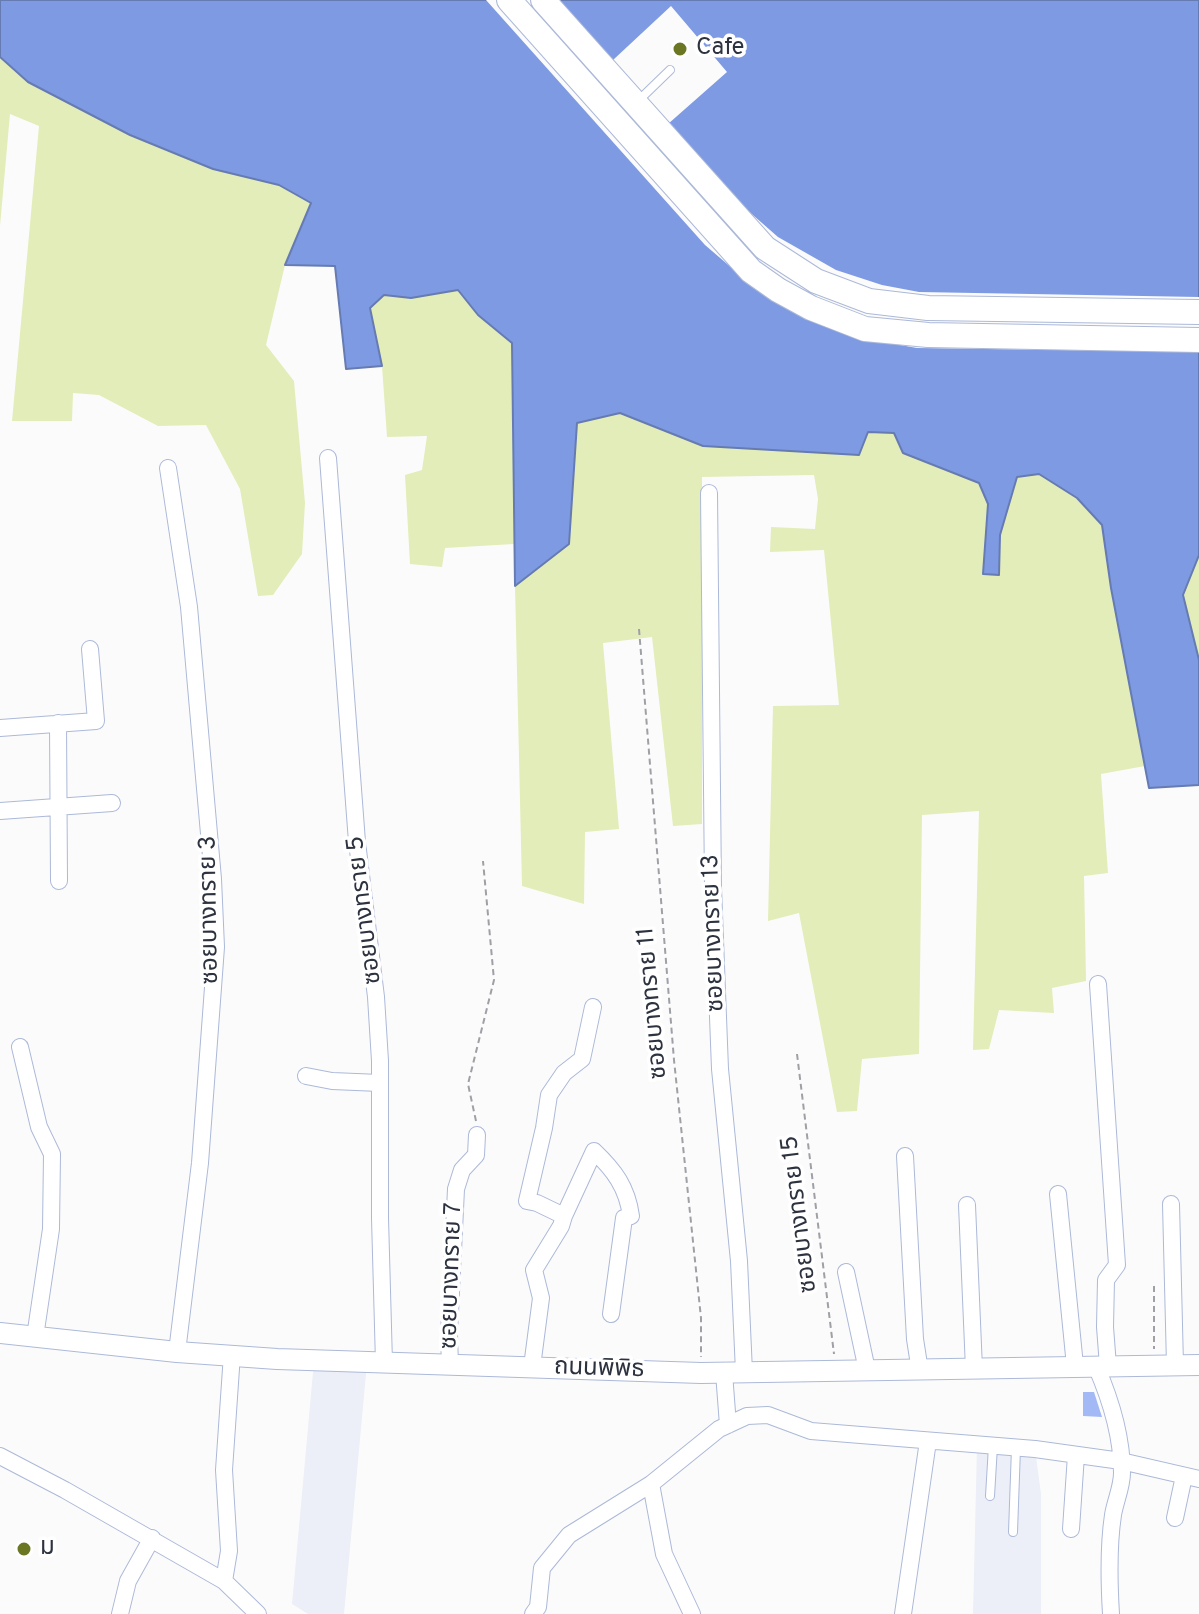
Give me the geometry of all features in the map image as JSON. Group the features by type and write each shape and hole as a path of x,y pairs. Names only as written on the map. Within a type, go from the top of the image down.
{"main road":[{"path":"509,0 751,271 811,308 865,329 928,335 1199,340"},
{"path":"543,0 765,248 816,281 869,301 928,308 1199,312"}],"street":[{"name":"ซอยบางทราย 5","path":"328,458 357,842 376,997 384,1363"},
{"name":"ซอยบางทราย 3","path":"168,468 190,622 212,864 216,947 200,1163 177,1352"},
{"name":"ซอยบางทราย 13","path":"709,493 713,887 720,1069 739,1261 734,1373 728,1425"},
{"path":"0,728 96,721 90,649"},
{"path":"58,723 59,881"},
{"path":"0,811 112,803"},
{"path":"1093,1366 1105,1327 1106,1280 1117,1265 1098,984"},
{"path":"564,1216 527,1201 549,1095 564,1073 582,1059 593,1007"},
{"path":"20,1047 39,1127 52,1154 51,1229 35,1337"},
{"path":"306,1076 332,1081 380,1083"},
{"name":"ซอยบางทราย 7","path":"450,1366 456,1189 462,1170 476,1155 477,1135"},
{"path":"537,1368 533,1359 541,1298 534,1270 561,1226 594,1151 616,1173 625,1191 631,1216 624,1218 611,1314"},
{"path":"905,1156 915,1339 920,1371"},
{"path":"1058,1194 1093,1366 1107,1392 1121,1461 1122,1475 1113,1516 1108,1568 1111,1614"},
{"path":"1164,1366 1171,1204"},
{"path":"967,1205 974,1369"},
{"path":"846,1272 867,1370"},
{"name":"ถนนพิพิธ","path":"0,1333 277,1359 701,1373 1199,1365"},
{"path":"224,1581 229,1551 224,1470 232,1354"},
{"path":"533,1614 538,1607 542,1568 569,1535 651,1484 719,1429 747,1416 768,1415 811,1431 1016,1448 1121,1461 1192,1477 1175,1518"},
{"path":"903,1614 928,1441"},
{"path":"1071,1529 1076,1455"},
{"path":"0,1456 152,1538 224,1581 260,1613"},
{"path":"651,1484 664,1554 692,1614"},
{"path":"120,1614 128,1581 152,1538"}],"lane":[{"path":"617,121 670,70"},
{"path":"990,1496 993,1446"},
{"path":"1013,1532 1016,1448"}],"path":[{"name":"ซอยบางทราย 11","path":"639,629 673,1045 701,1318 701,1373"},
{"path":"477,1135 476,1112 468,1084 494,980 483,861"},
{"name":"ซอยบางทราย 15","path":"797,1054 836,1371"},
{"path":"1154,1286 1164,1366"}],"shaded area":[{"path":"314,1361 367,1363 344,1614 308,1614 292,1604"},
{"path":"977,1445 1035,1449 1041,1494 1041,1614 973,1614"}],"green space":[{"path":"0,57 28,82 213,169 279,185 311,203 285,265 266,345 294,381 305,503 302,554 273,595 258,596 240,489 206,425 158,426 99,395 73,393 72,421 12,421 39,126 10,114 0,226"},
{"path":"458,290 478,315 512,343 514,544 445,548 442,567 410,564 405,475 422,470 427,436 387,437 382,366 370,308 384,295 411,298"},
{"path":"620,413 703,446 868,432 894,433 903,453 979,483 988,504 984,574 999,575 1000,535 1017,477 1039,474 1077,498 1102,525 1145,766 1101,774 1108,873 1084,876 1086,981 1052,988 1054,1013 999,1010 989,1049 973,1050 979,811 922,815 919,1054 862,1059 857,1111 837,1112 799,913 768,921 773,706 839,705 824,550 770,552 771,527 815,529 818,499 814,475 702,477 702,824 673,826 652,637 603,643 619,829 585,832 584,904 522,886 515,586 569,544 577,423"},
{"path":"1199,555 1199,660 1183,595"}],"water":[{"path":"0,0 1199,0 1199,555 1183,595 1199,660 1199,785 1149,788 1102,525 1077,498 1039,474 1017,477 1000,535 999,575 983,574 988,504 979,483 903,453 894,433 868,432 859,455 703,446 620,413 577,423 569,544 515,586 512,343 478,315 458,290 411,298 384,295 370,308 382,366 346,369 335,266 285,265 311,203 279,185 213,169 130,135 28,82 0,57"}],"pier":[{"path":"486,0 559,0 613,60 671,6 727,72 668,124 746,209 778,237 836,270 882,285 919,292 1199,297 1199,352 917,348 883,342 799,314 761,293 705,245"}],"building":[{"path":"1083,1392 1094,1392 1102,1417 1083,1416"}],"place":[{"name":"Cafe","path":"680,49"},
{"name":"ม","path":"24,1549"}]}
